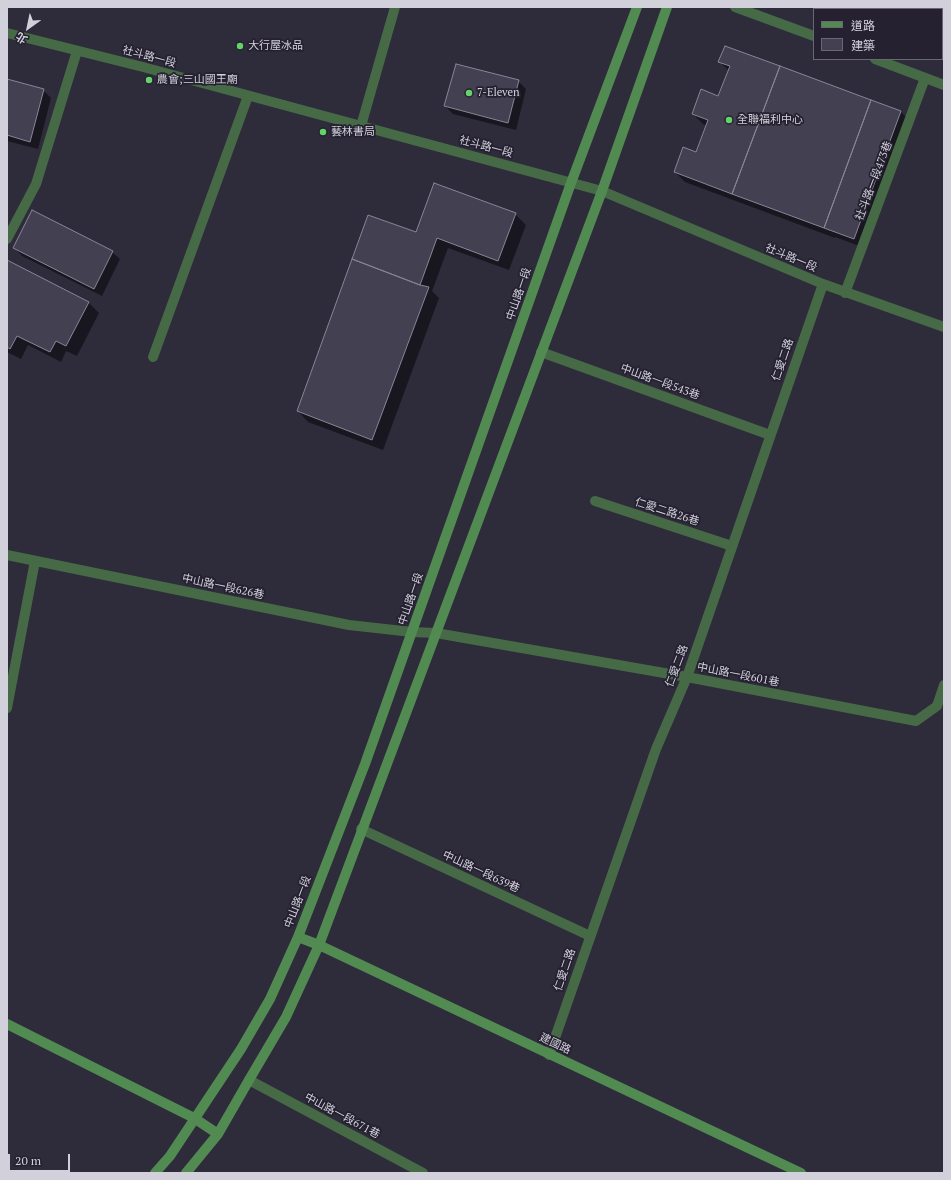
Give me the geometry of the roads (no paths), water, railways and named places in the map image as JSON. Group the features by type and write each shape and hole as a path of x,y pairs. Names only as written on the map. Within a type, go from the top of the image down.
{"main road":[{"name":"中山路一段","path":"155,1173 170,1156 241,1048 270,999 298,937 365,764 571,183 637,7"},
{"path":"186,1173 218,1134 286,1017 319,945 602,191 667,7"},
{"name":"建國路","path":"298,937 319,945 797,1172"},
{"path":"7,1024 194,1118 218,1134"}],"street":[{"path":"361,126 395,7"},
{"path":"735,7 813,36"},
{"name":"社斗路一段","path":"7,33 602,191 845,293 944,327"},
{"path":"7,239 36,184 77,51"},
{"path":"877,60 944,85"},
{"name":"社斗路一段473巷","path":"845,293 925,78"},
{"path":"153,356 248,96"},
{"name":"仁愛二路","path":"549,1054 656,749 687,677 823,284"},
{"name":"中山路一段543巷","path":"541,352 770,435"},
{"name":"仁愛二路26巷","path":"595,501 732,546"},
{"name":"中山路一段626巷","path":"7,555 349,625 412,632 436,633"},
{"path":"7,708 35,561"},
{"name":"中山路一段601巷","path":"436,633 687,677 916,721 937,706 944,685"},
{"name":"中山路一段639巷","path":"362,829 590,936"},
{"name":"中山路一段671巷","path":"249,1080 423,1173"}],"place":[{"name":"大行屋冰品","path":"240,46"},
{"name":"農會;三山國王廟","path":"149,80"},
{"name":"7-Eleven","path":"469,93"},
{"name":"全聯福利中心","path":"729,120"},
{"name":"藝林書局","path":"323,132"}]}
